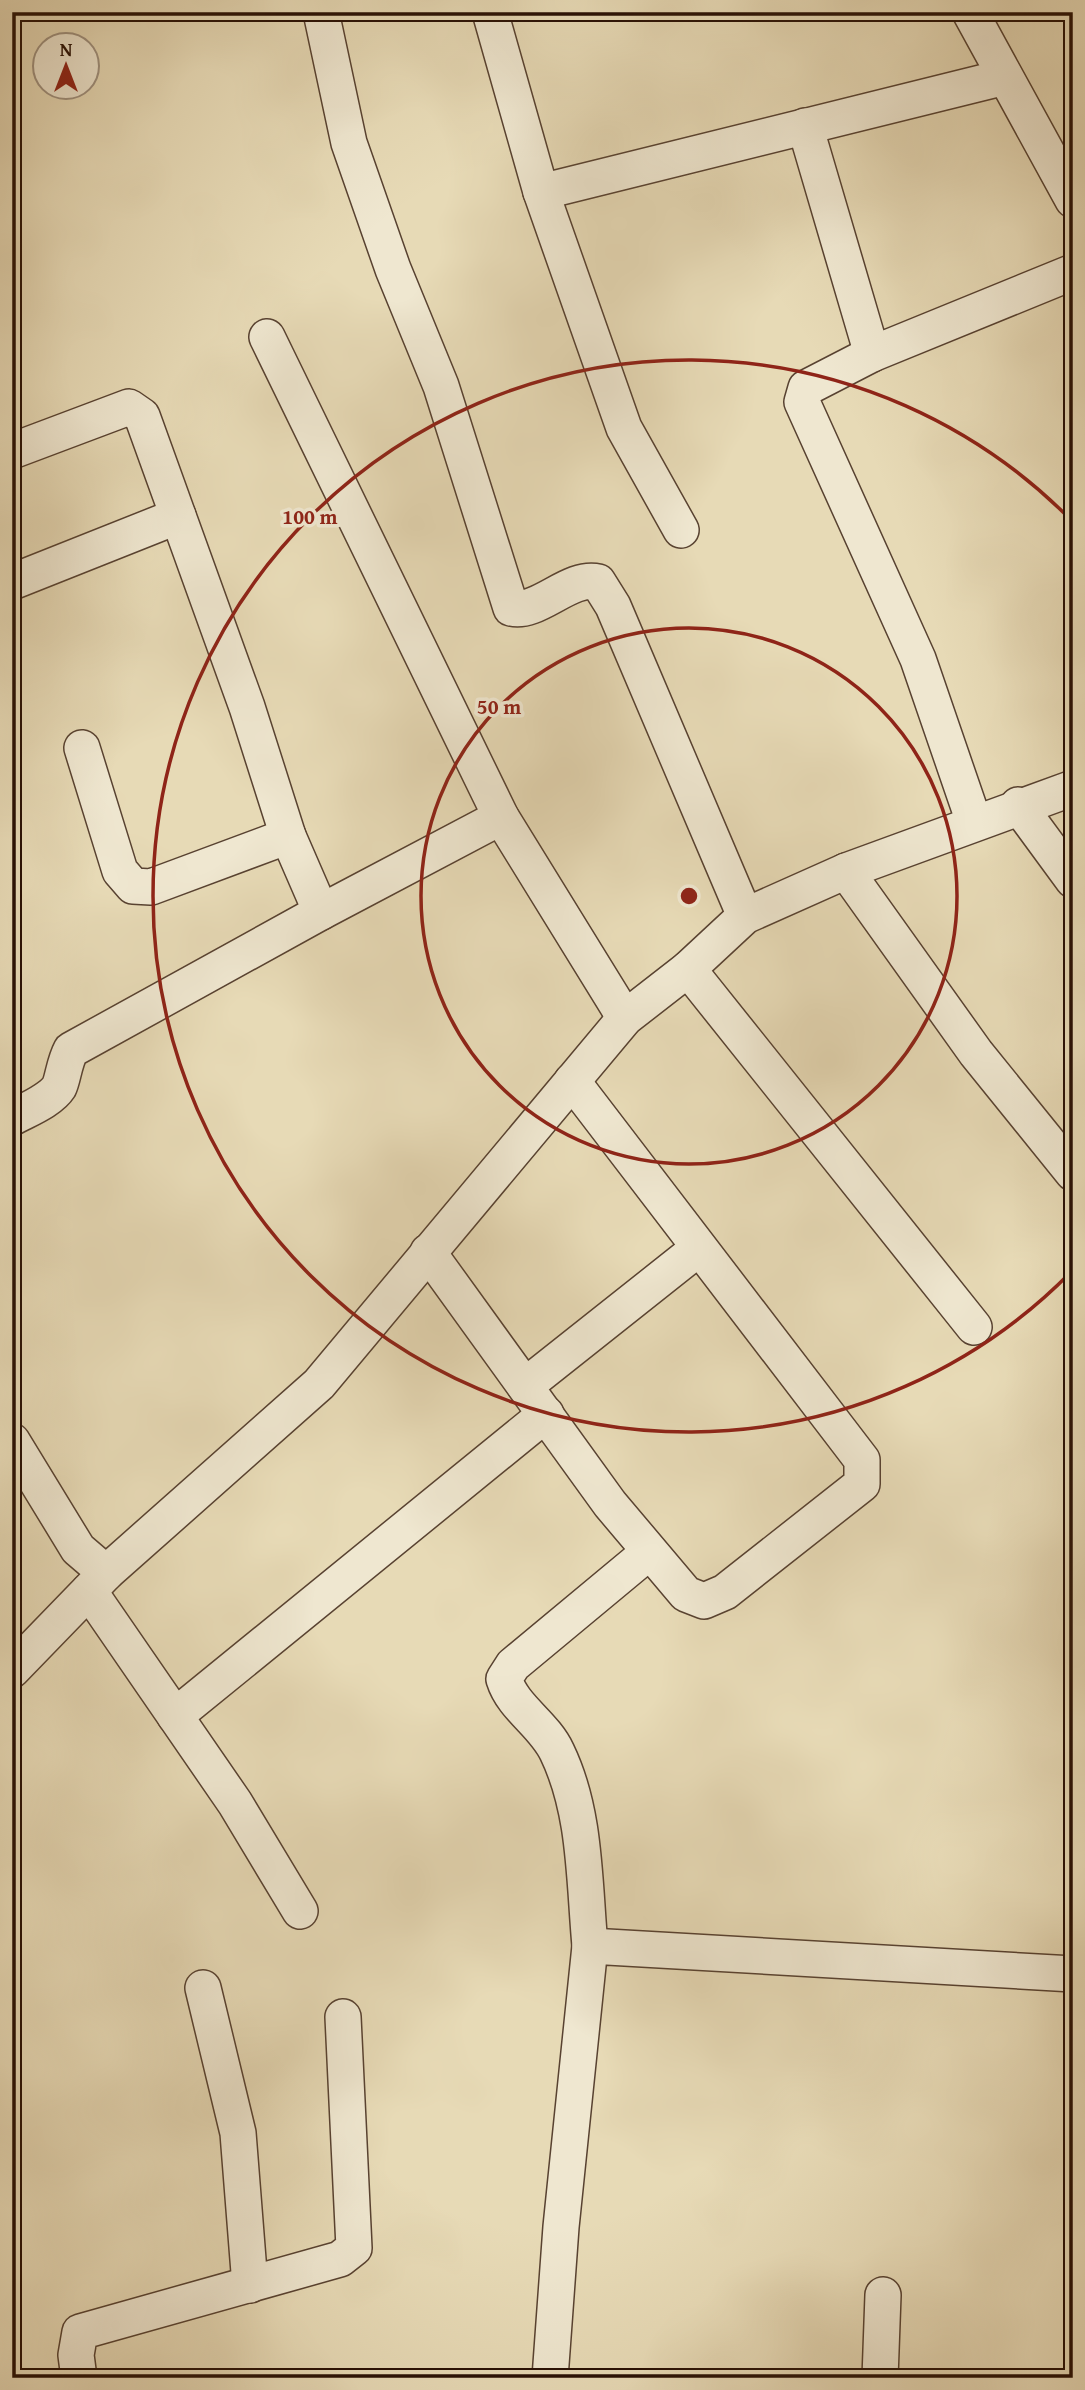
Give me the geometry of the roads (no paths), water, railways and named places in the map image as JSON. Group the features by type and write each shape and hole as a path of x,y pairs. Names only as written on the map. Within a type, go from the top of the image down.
{"street":[{"path":"321,12 349,143 393,269 441,386 511,608 524,608 584,581 598,582 613,606 745,916"},
{"path":"490,12 541,192 624,428 681,530"},
{"path":"970,12 1073,200"},
{"path":"541,192 1005,77"},
{"path":"805,126 872,354"},
{"path":"974,822 918,659 802,402 806,388 872,354 1073,272"},
{"path":"267,337 501,817 625,1018"},
{"path":"12,451 129,407 142,416 247,707 288,836 321,912"},
{"path":"12,582 178,516"},
{"path":"82,748 120,872 133,886 151,887 288,836"},
{"path":"12,1670 98,1582 319,1384 625,1018 688,969 745,916 846,871 1018,805 1073,788"},
{"path":"1018,805 1073,880"},
{"path":"12,1118 49,1097 60,1086 63,1066 71,1050 321,912 501,817"},
{"path":"846,871 976,1053 1073,1173"},
{"path":"688,969 974,1326"},
{"path":"428,1252 649,1552 686,1594 704,1601 725,1592 862,1483 862,1460 572,1081"},
{"path":"525,1386 699,1248"},
{"path":"175,1716 546,1414"},
{"path":"12,1441 175,1716 235,1803 300,1911"},
{"path":"551,2378 561,2227 590,1946 578,1811 556,1750 508,1692 504,1678 513,1665 649,1552"},
{"path":"590,1946 1073,1974"},
{"path":"203,1988 238,2133 250,2285"},
{"path":"79,2378 76,2355 80,2332 340,2259 354,2248 343,2017"},
{"path":"880,2378 883,2295"}]}
